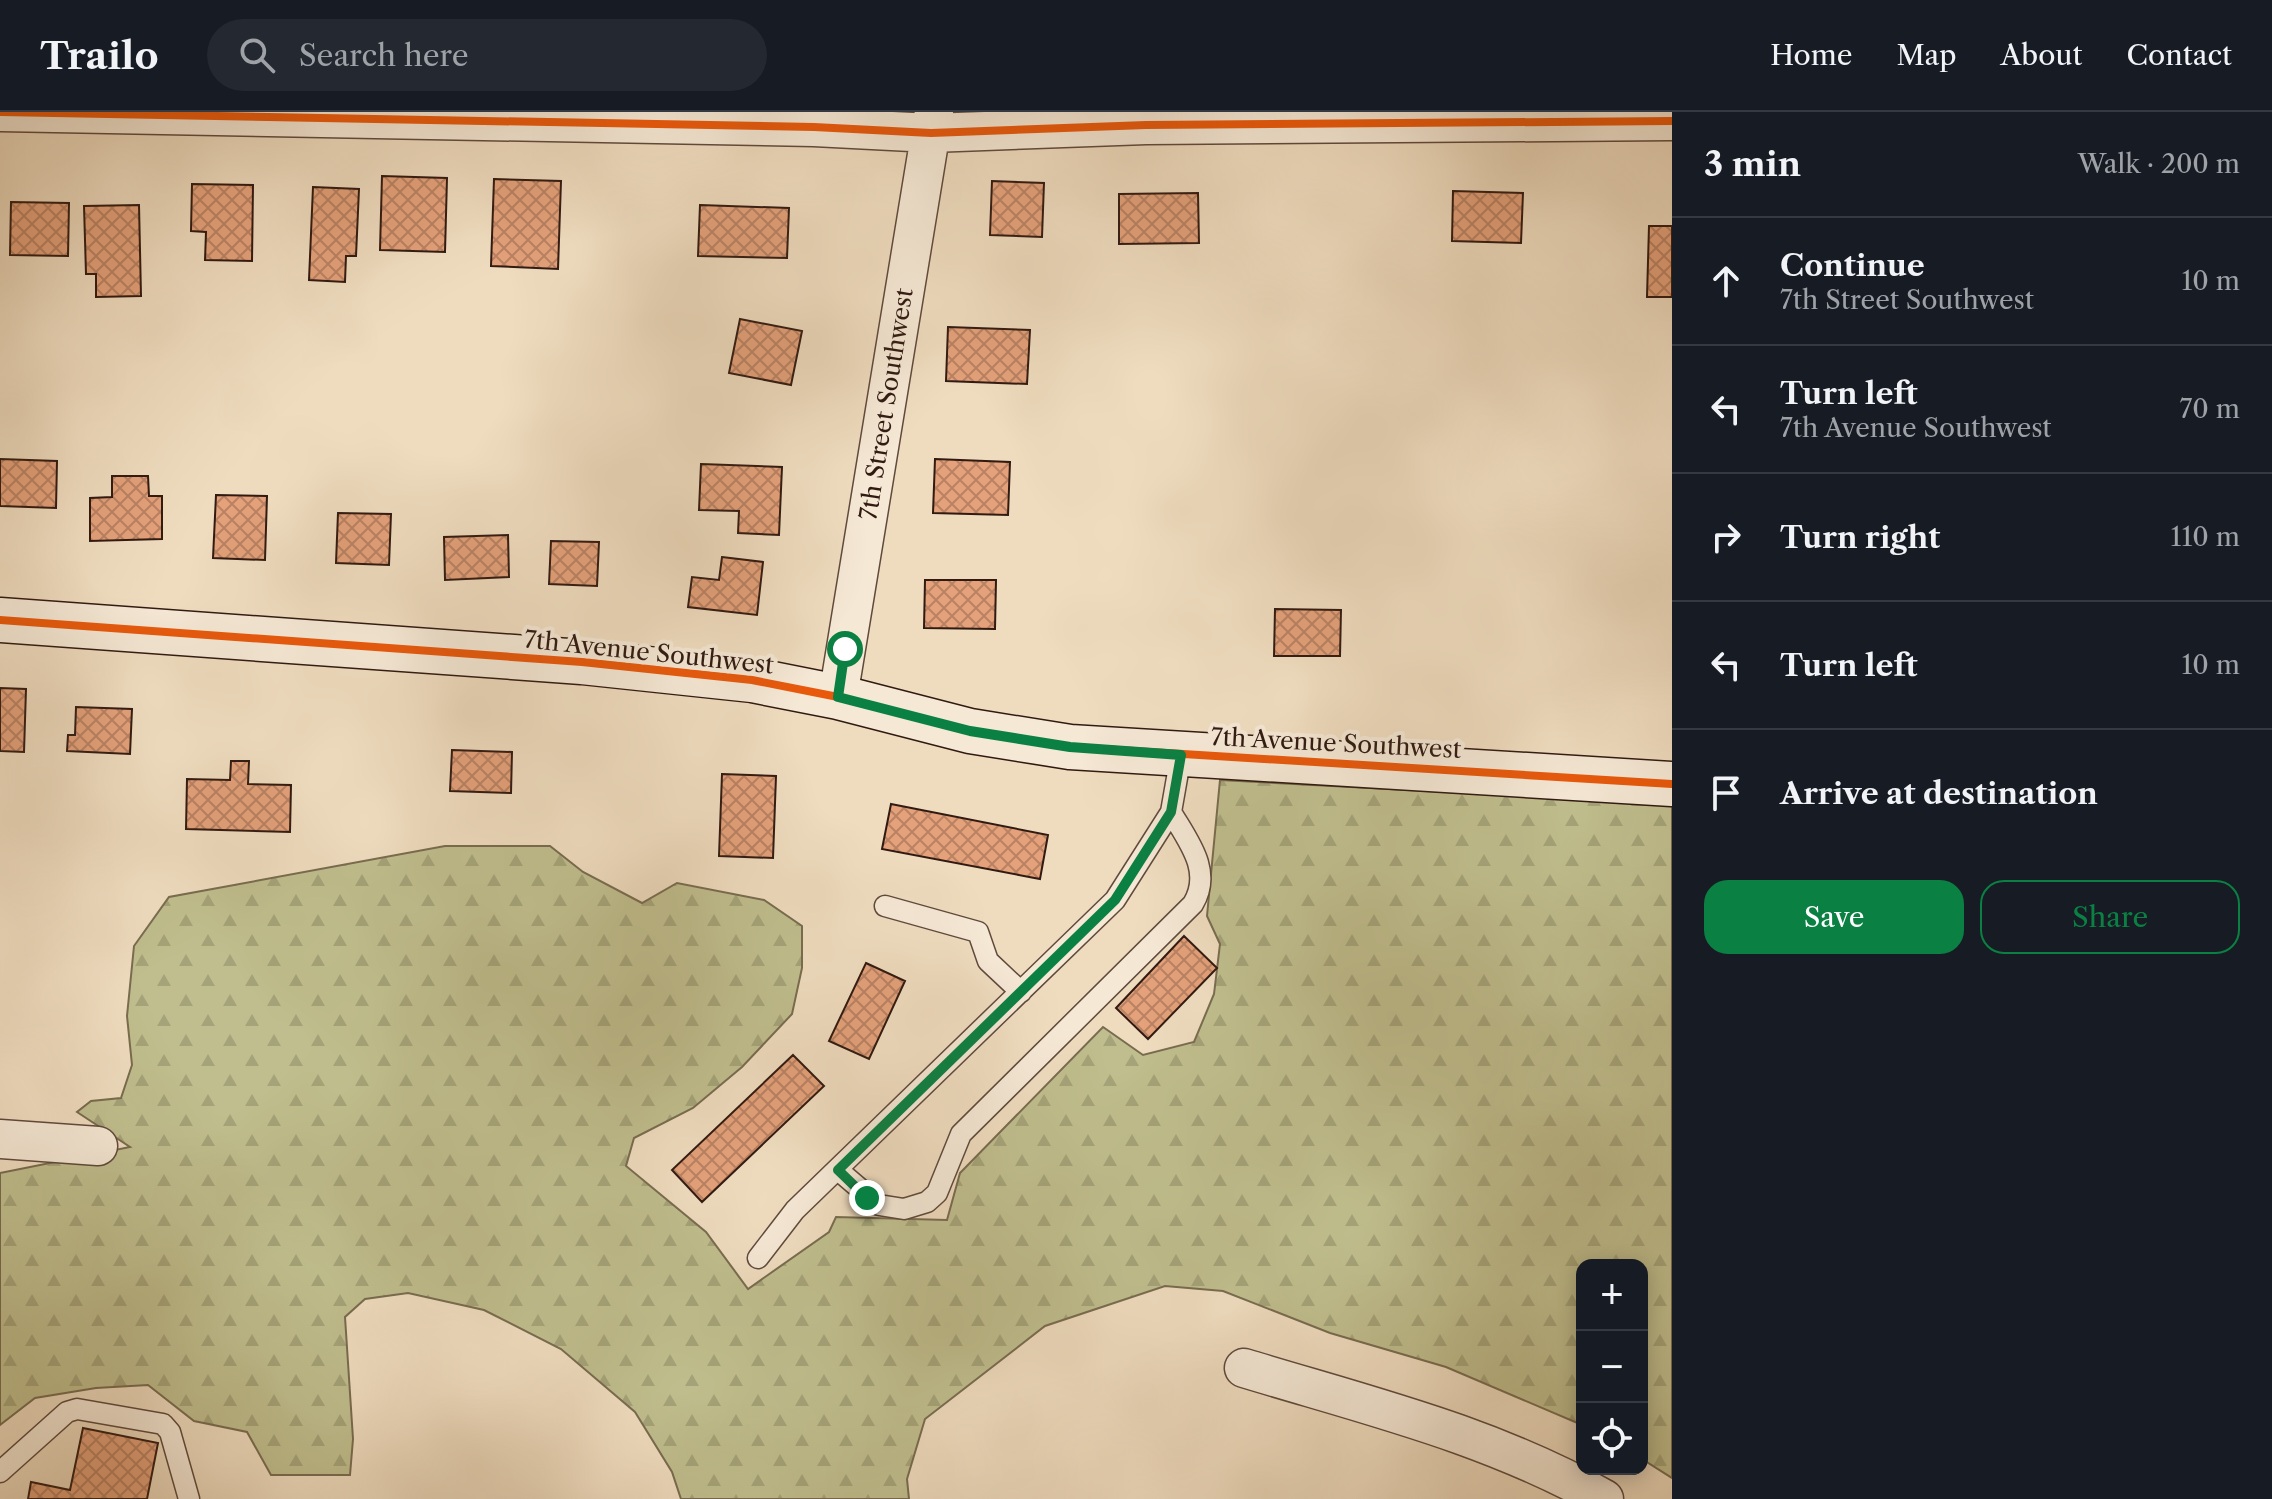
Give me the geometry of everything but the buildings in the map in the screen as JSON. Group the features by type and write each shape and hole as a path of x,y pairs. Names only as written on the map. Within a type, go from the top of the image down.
{"street":[{"path":"0,112 798,126 1672,121"},
{"name":"7th Street Southwest","path":"838,697 932,123"},
{"name":"7th Avenue Southwest","path":"0,620 582,662 752,680 838,697 970,731 1070,747 1672,784"},
{"path":"0,1139 98,1146"},
{"path":"1244,1368 1481,1439 1557,1473 1604,1499"}],"lane":[{"path":"758,1258 795,1210 1115,900 1171,812 1181,755"},
{"path":"838,1170 867,1198 891,1209 915,1207 937,1193 961,1134 1193,904 1202,878 1199,864 1171,812"},
{"path":"885,906 978,932 988,961 1021,992"},
{"path":"0,1472 67,1412 87,1409 163,1424 170,1432 189,1499"}],"green space":[{"path":"1220,780 1672,804 1672,1478 1648,1463 1648,1259 1576,1259 1576,1422 1446,1367 1330,1333 1223,1291 1165,1286 1045,1326 925,1419 907,1479 909,1499 681,1499 672,1472 635,1412 561,1349 484,1310 408,1293 365,1299 345,1317 353,1439 350,1475 271,1475 247,1432 194,1421 148,1385 96,1388 35,1398 0,1425 0,1173 130,1147 77,1112 91,1101 121,1098 132,1065 127,1016 134,946 169,897 445,846 550,846 583,872 642,903 677,883 764,900 802,926 802,968 792,1014 742,1067 693,1108 634,1138 626,1166 706,1232 748,1289 829,1232 836,1217 947,1220 960,1173 1103,1027 1143,1055 1194,1042 1214,994 1220,944 1207,916"}],"cycle path":[{"path":"0,112 814,127 931,133 1146,125 1672,121"},
{"path":"0,620 582,662 752,680 838,697 970,731 1070,747 1672,784"}],"route":[{"path":"845,649 838,697 970,731 1070,747 1181,755 1171,812 1137,870 1115,900 838,1170 867,1198"}]}
